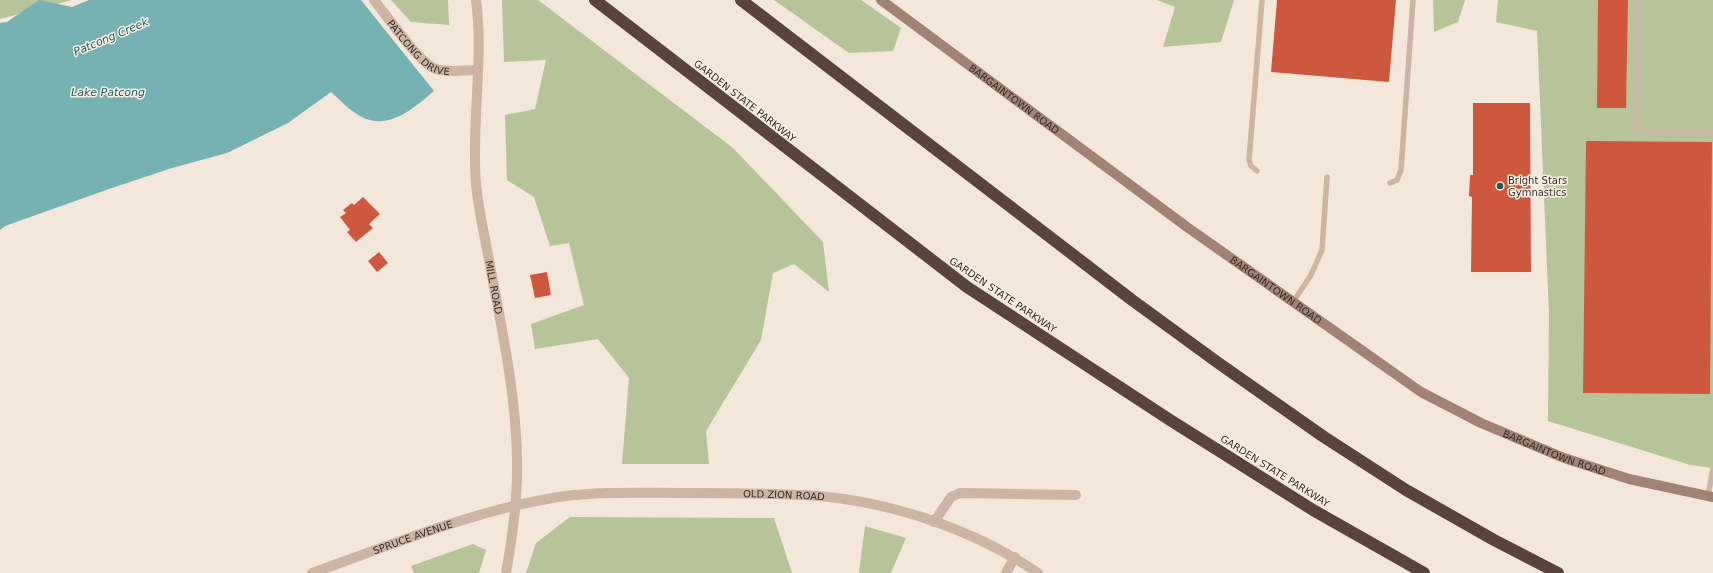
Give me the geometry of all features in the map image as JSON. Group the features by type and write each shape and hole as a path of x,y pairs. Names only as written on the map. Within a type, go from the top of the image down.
{"highway":[{"name":"GARDEN STATE PARKWAY","path":"595,0 967,287 1170,420 1313,510 1424,573"},
{"path":"741,0 1132,300 1217,362 1324,437 1406,490 1494,540 1558,573"}],"main road":[{"name":"BARGAINTOWN ROAD","path":"881,0 1187,227 1421,392 1481,423 1533,446 1591,468 1636,481 1711,496"}],"street":[{"name":"PATCONG DRIVE","path":"374,0 419,57 429,66 446,71 477,70"},
{"name":"MILL ROAD","path":"476,0 477,70 474,128 477,186 482,225 503,340 513,412 517,471 512,537 506,573"},
{"path":"934,522 951,497 960,493 1076,496"},
{"name":"OLD ZION ROAD","path":"515,506 558,497 596,494 786,494 820,496 852,501 905,513 960,531 1015,557 1038,573"},
{"name":"SPRUCE AVENUE","path":"312,573 469,517 515,506"},
{"path":"1006,573 1015,557"}],"lane":[{"path":"1257,171 1251,166 1249,160 1262,0"},
{"path":"1390,183 1397,180 1401,170 1413,0"},
{"path":"1637,0 1636,131 1713,132"},
{"path":"1293,302 1311,275 1322,250 1327,177"},
{"path":"1711,496 1713,468"}],"green space":[{"path":"0,0 72,0 0,19"},
{"path":"391,0 448,0 449,25 411,22"},
{"path":"502,0 538,0 733,148 823,242 829,292 794,264 773,273 761,340 706,431 709,464 622,464 629,378 598,339 535,349 531,324 584,305 569,243 550,246 534,197 507,180 505,115 535,109 546,60 504,62"},
{"path":"774,0 861,0 901,28 893,51 849,53"},
{"path":"1157,0 1234,0 1221,42 1163,47 1175,7"},
{"path":"1433,0 1465,0 1458,22 1434,32"},
{"path":"1498,0 1713,0 1713,468 1690,465 1548,421 1549,313 1537,31 1496,22"},
{"path":"570,517 774,518 792,573 526,573 536,543"},
{"path":"865,526 906,538 891,573 859,573"},
{"path":"473,544 486,550 479,573 414,573 411,566"}],"water":[{"name":"Lake Patcong","path":"39,0 72,7 89,0 361,0 434,91 409,111 390,120 381,121 370,120 356,114 331,92 288,123 227,153 172,168 109,189 5,226 0,230 0,23 7,22"}],"building":[{"path":"1277,0 1396,0 1389,82 1271,72"},
{"path":"1598,0 1628,0 1626,108 1597,108"},
{"name":"Bright Stars Gymnastics","path":"1473,103 1530,103 1531,272 1471,272 1472,197 1469,196 1470,175 1473,175"},
{"path":"1586,141 1712,142 1710,394 1583,393"},
{"path":"363,197 380,214 369,224 373,228 356,242 347,232 350,230 340,217 346,213 343,210 352,203 354,205"},
{"path":"379,252 388,263 377,272 368,261"},
{"path":"547,272 551,295 535,298 530,275"}],"place":[{"name":"Bright Stars Gymnastics","path":"1500,186"}],"water label":[{"name":"Patcong Creek","path":"111,37"}]}
